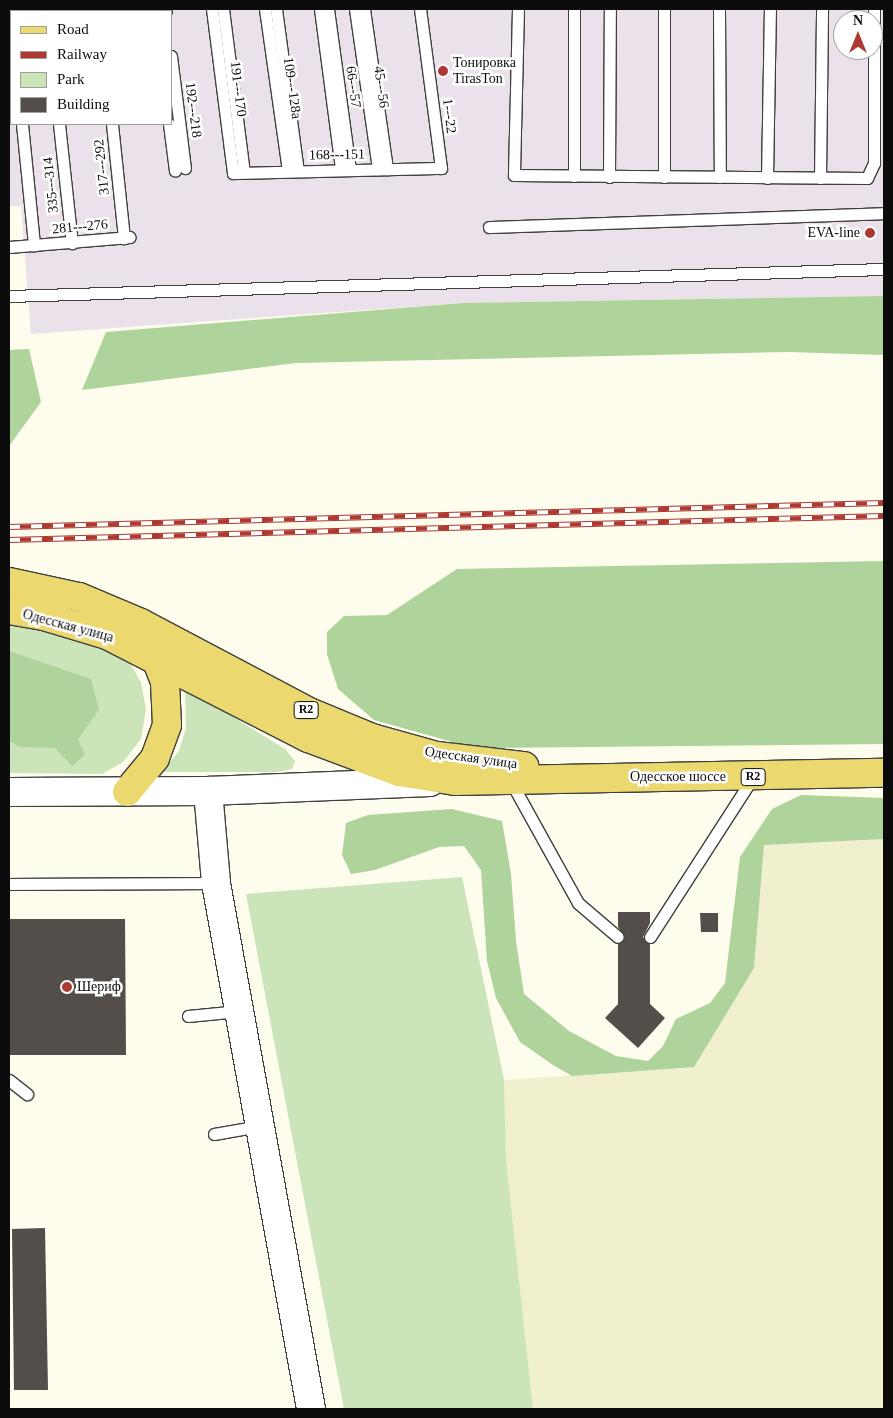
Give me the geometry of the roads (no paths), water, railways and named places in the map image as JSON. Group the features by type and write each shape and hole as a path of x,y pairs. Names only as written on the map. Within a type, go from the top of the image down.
{"main road":[{"name":"Одесская улица","path":"9,582 79,597 142,623 309,712 372,738 437,756 622,778"},
{"name":"Одесская улица","path":"9,610 44,616 107,634 308,738 399,772 456,782 622,778"},
{"path":"127,792 155,758 166,725 165,682 142,623"},
{"name":"Одесское шоссе","path":"622,778 884,773"}],"street":[{"name":"Одесская улица","path":"9,792 208,791 456,782"},
{"path":"208,791 216,883 311,1409"}],"lane":[{"name":"191---170","path":"212,9 239,172"},
{"path":"222,9 239,172"},
{"name":"109---128а","path":"265,9 293,171"},
{"path":"276,9 293,171"},
{"path":"320,9 345,169"},
{"name":"66---57","path":"328,9 345,169"},
{"name":"45---56","path":"355,9 382,169"},
{"path":"364,9 382,169"},
{"name":"1---22","path":"420,9 441,168"},
{"path":"518,9 514,176 767,178 867,178 879,145 874,9"},
{"path":"574,9 574,176"},
{"path":"609,177 610,9"},
{"path":"664,9 664,177"},
{"path":"719,9 720,177"},
{"path":"767,178 770,9"},
{"path":"820,178 822,9"},
{"name":"192---218","path":"169,125 180,170 172,69"},
{"path":"22,125 34,245"},
{"name":"335---314","path":"59,125 72,243"},
{"name":"317---292","path":"112,125 128,234"},
{"path":"119,125 128,234"},
{"name":"168---151","path":"239,172 441,168"},
{"path":"489,227 884,213"},
{"name":"281---276","path":"9,247 72,243 128,234"},
{"path":"9,296 884,269"},
{"path":"650,937 753,777"},
{"path":"511,780 578,903 618,937"},
{"path":"9,884 216,883"},
{"path":"188,1016 239,1010"},
{"path":"9,1080 27,1094"},
{"path":"214,1134 260,1126"}],"railway":[{"path":"9,527 884,503"},
{"path":"9,540 884,516"}],"place":[{"name":"Тонировка TirasTon","path":"443,71"},
{"name":"EVA-line","path":"870,233"},
{"name":"Шериф","path":"67,987"}]}
